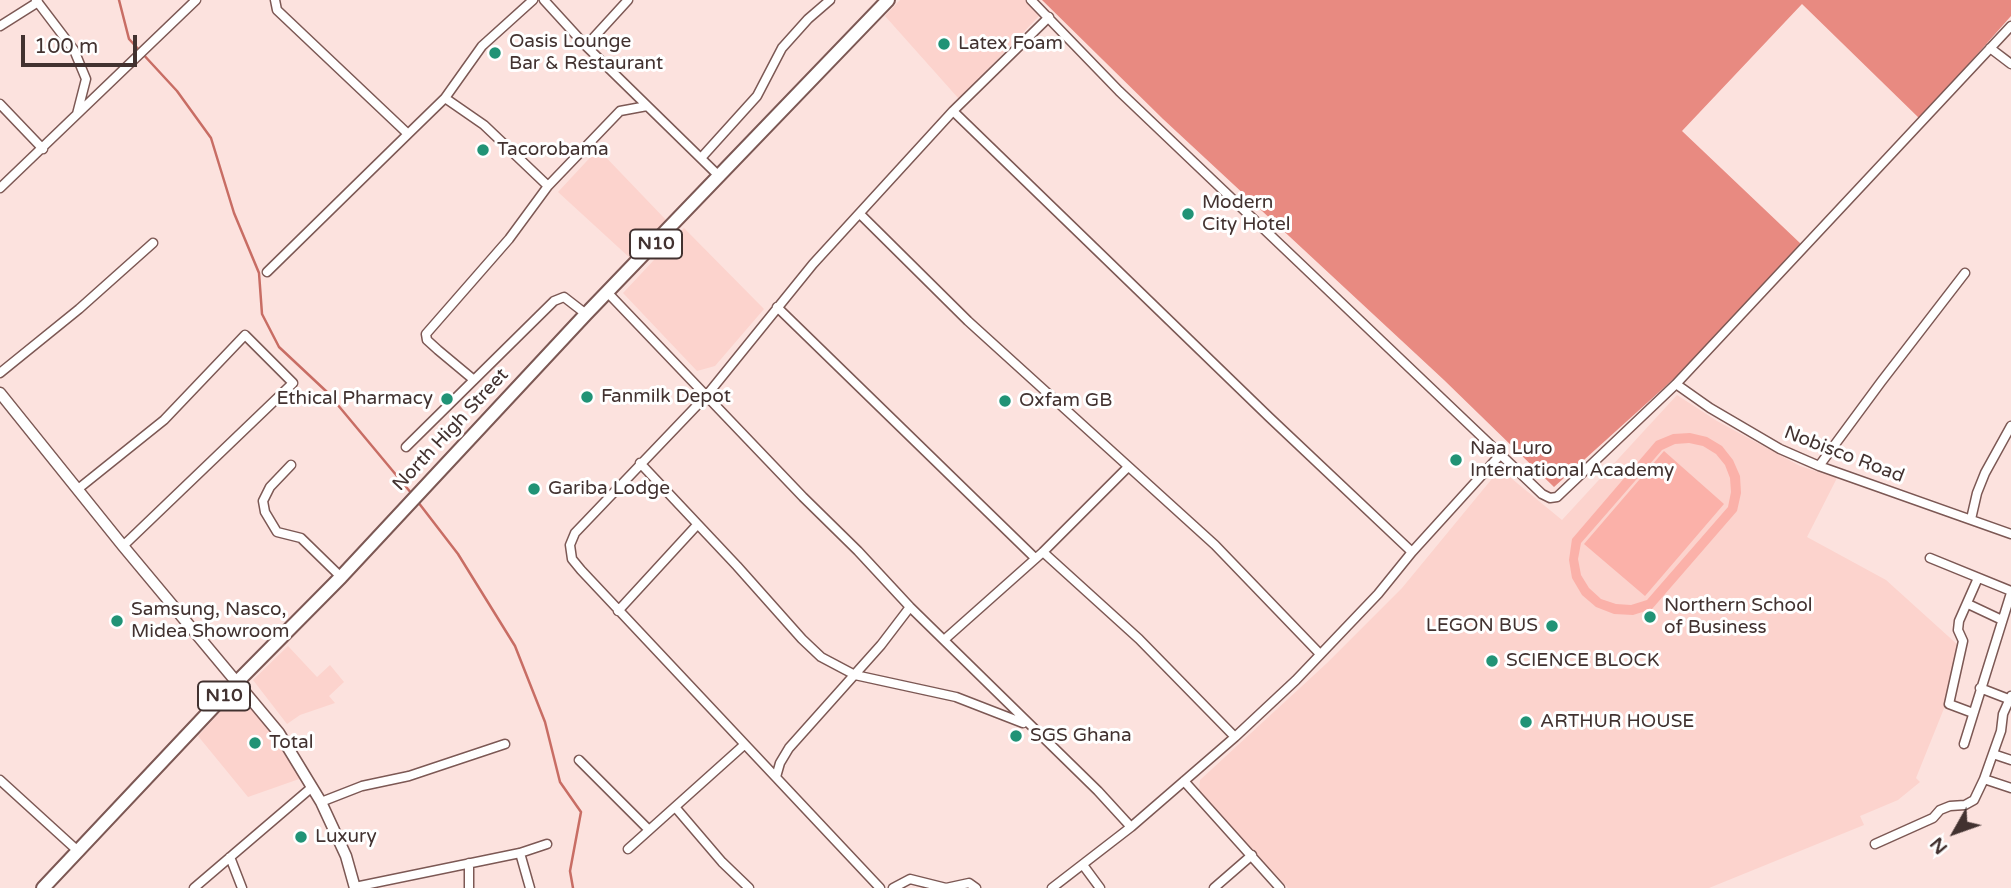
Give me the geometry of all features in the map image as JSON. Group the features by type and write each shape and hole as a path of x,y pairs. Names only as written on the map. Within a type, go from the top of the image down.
{"highway":[{"name":"North High Street","path":"43,888 238,681 341,577 586,314 888,0"}],"street":[{"path":"0,188 44,149 197,0"},
{"path":"275,0 277,10 408,134"},
{"path":"267,272 445,98 482,46 533,0"},
{"path":"544,0 586,47 720,177"},
{"path":"586,47 628,0"},
{"path":"701,158 757,96 782,48 807,19 830,0"},
{"path":"1031,0 1119,91 1542,494 1550,498 1558,496 1676,384 2011,26"},
{"path":"0,26 37,1 74,50 86,79 77,114"},
{"path":"880,888 618,611 572,559 570,545 575,533 707,394 814,264 953,111 1049,17"},
{"path":"1990,48 2011,64"},
{"path":"445,98 484,125 548,186"},
{"path":"0,104 44,149"},
{"path":"474,380 432,345 426,334 509,239 548,186 620,111 648,106"},
{"path":"953,111 1412,552"},
{"path":"860,214 968,321 1215,545 1320,654"},
{"path":"0,373 79,309 153,243"},
{"path":"1819,466 1965,273"},
{"path":"608,293 910,607 1098,791 1130,827"},
{"path":"406,447 554,301 564,297 586,314"},
{"path":"778,307 1034,558"},
{"path":"78,489 163,420 245,335 293,383 123,546"},
{"name":"Nobisco Road","path":"1676,384 1710,408 1768,442 1819,466 2011,534"},
{"path":"0,393 279,733 321,802 346,856 355,887 520,853 547,844"},
{"path":"1971,519 1985,473 2011,426"},
{"path":"1052,888 1130,827 1235,737 1378,594 1412,552 1501,454"},
{"path":"640,463 821,657 855,675 956,697 1029,725"},
{"path":"291,465 270,487 263,500 265,512 278,532 301,538 341,577"},
{"path":"944,640 1043,552 1127,468"},
{"path":"618,611 697,525"},
{"path":"1043,552 1139,639 1235,737"},
{"path":"1930,558 2011,592 1964,744"},
{"path":"1973,713 1949,704 1963,641 1958,630 1959,621 1978,579"},
{"path":"1968,604 2002,621"},
{"path":"776,777 789,748 855,675 910,607"},
{"path":"1875,844 1933,818 1940,810 1975,800 2001,731 2003,713 2010,698 1980,688"},
{"path":"321,802 362,786 409,776 505,744"},
{"path":"628,849 744,745"},
{"path":"1993,754 2011,760"},
{"path":"579,760 649,830"},
{"path":"1984,779 2011,788"},
{"path":"0,780 79,852"},
{"path":"1184,781 1280,888"},
{"path":"194,888 311,788"},
{"path":"675,807 748,888"},
{"path":"520,853 530,888"},
{"path":"1214,888 1252,855"},
{"path":"230,857 242,888"},
{"path":"469,863 469,888"},
{"path":"1083,865 1100,888"},
{"path":"893,888 911,879 946,888 969,883 976,888"}],"shaded area":[{"path":"900,0 1026,0 1040,15 959,99 885,16"},
{"path":"1042,0 2011,0 2011,16 1920,119 1802,4 1682,131 1801,244 1750,306 1554,487 1444,380 1163,119"},
{"path":"598,149 667,221 630,258 558,192"},
{"path":"684,228 764,309 715,366 697,371 623,293"},
{"name":"Northern School of Business","path":"1677,395 1717,421 1800,466 1837,478 1807,537 1886,580 1959,646 1947,701 1916,778 1920,782 1898,800 1860,816 1864,825 1709,888 1288,888 1199,792 1200,780 1327,663 1402,588 1500,469 1562,520"},
{"path":"1690,433 1707,437 1722,446 1733,460 1740,476 1741,493 1737,511 1652,609 1633,615 1614,614 1596,607 1582,595 1572,578 1569,560 1572,539 1656,441 1673,434","holes":["1675,444 1703,446 1716,454 1725,465 1730,478 1728,507 1647,600 1631,605 1601,599 1589,588 1581,575 1578,559 1581,543 1662,450"]},
{"path":"1664,451 1724,504 1645,596 1584,544"},
{"path":"288,646 317,677 330,665 344,682 329,696 335,703 300,715 287,724 253,680"},
{"path":"242,688 274,728 302,778 248,797 198,736"}],"waterway":[{"path":"119,0 129,39 177,91 211,138 234,213 259,273 262,314 279,347 327,392 412,494"},
{"path":"418,502 458,554 515,646 545,722 560,782 581,812 570,871 573,888"}],"place":[{"name":"Latex Foam","path":"944,44"},
{"name":"Oasis Lounge Bar & Restaurant","path":"495,53"},
{"name":"Tacorobama","path":"483,150"},
{"name":"Modern City Hotel","path":"1188,214"},
{"name":"Fanmilk Depot","path":"587,397"},
{"name":"Ethical Pharmacy","path":"447,399"},
{"name":"Oxfam GB","path":"1005,401"},
{"name":"Naa Luro International Academy","path":"1456,460"},
{"name":"Gariba Lodge","path":"534,489"},
{"name":"Northern School of Business","path":"1650,617"},
{"name":"Samsung, Nasco, Midea Showroom","path":"117,621"},
{"name":"LEGON BUS","path":"1552,626"},
{"name":"SCIENCE BLOCK","path":"1492,661"},
{"name":"ARTHUR HOUSE","path":"1526,722"},
{"name":"SGS Ghana","path":"1016,736"},
{"name":"Total","path":"255,743"},
{"name":"Luxury","path":"301,837"}]}
